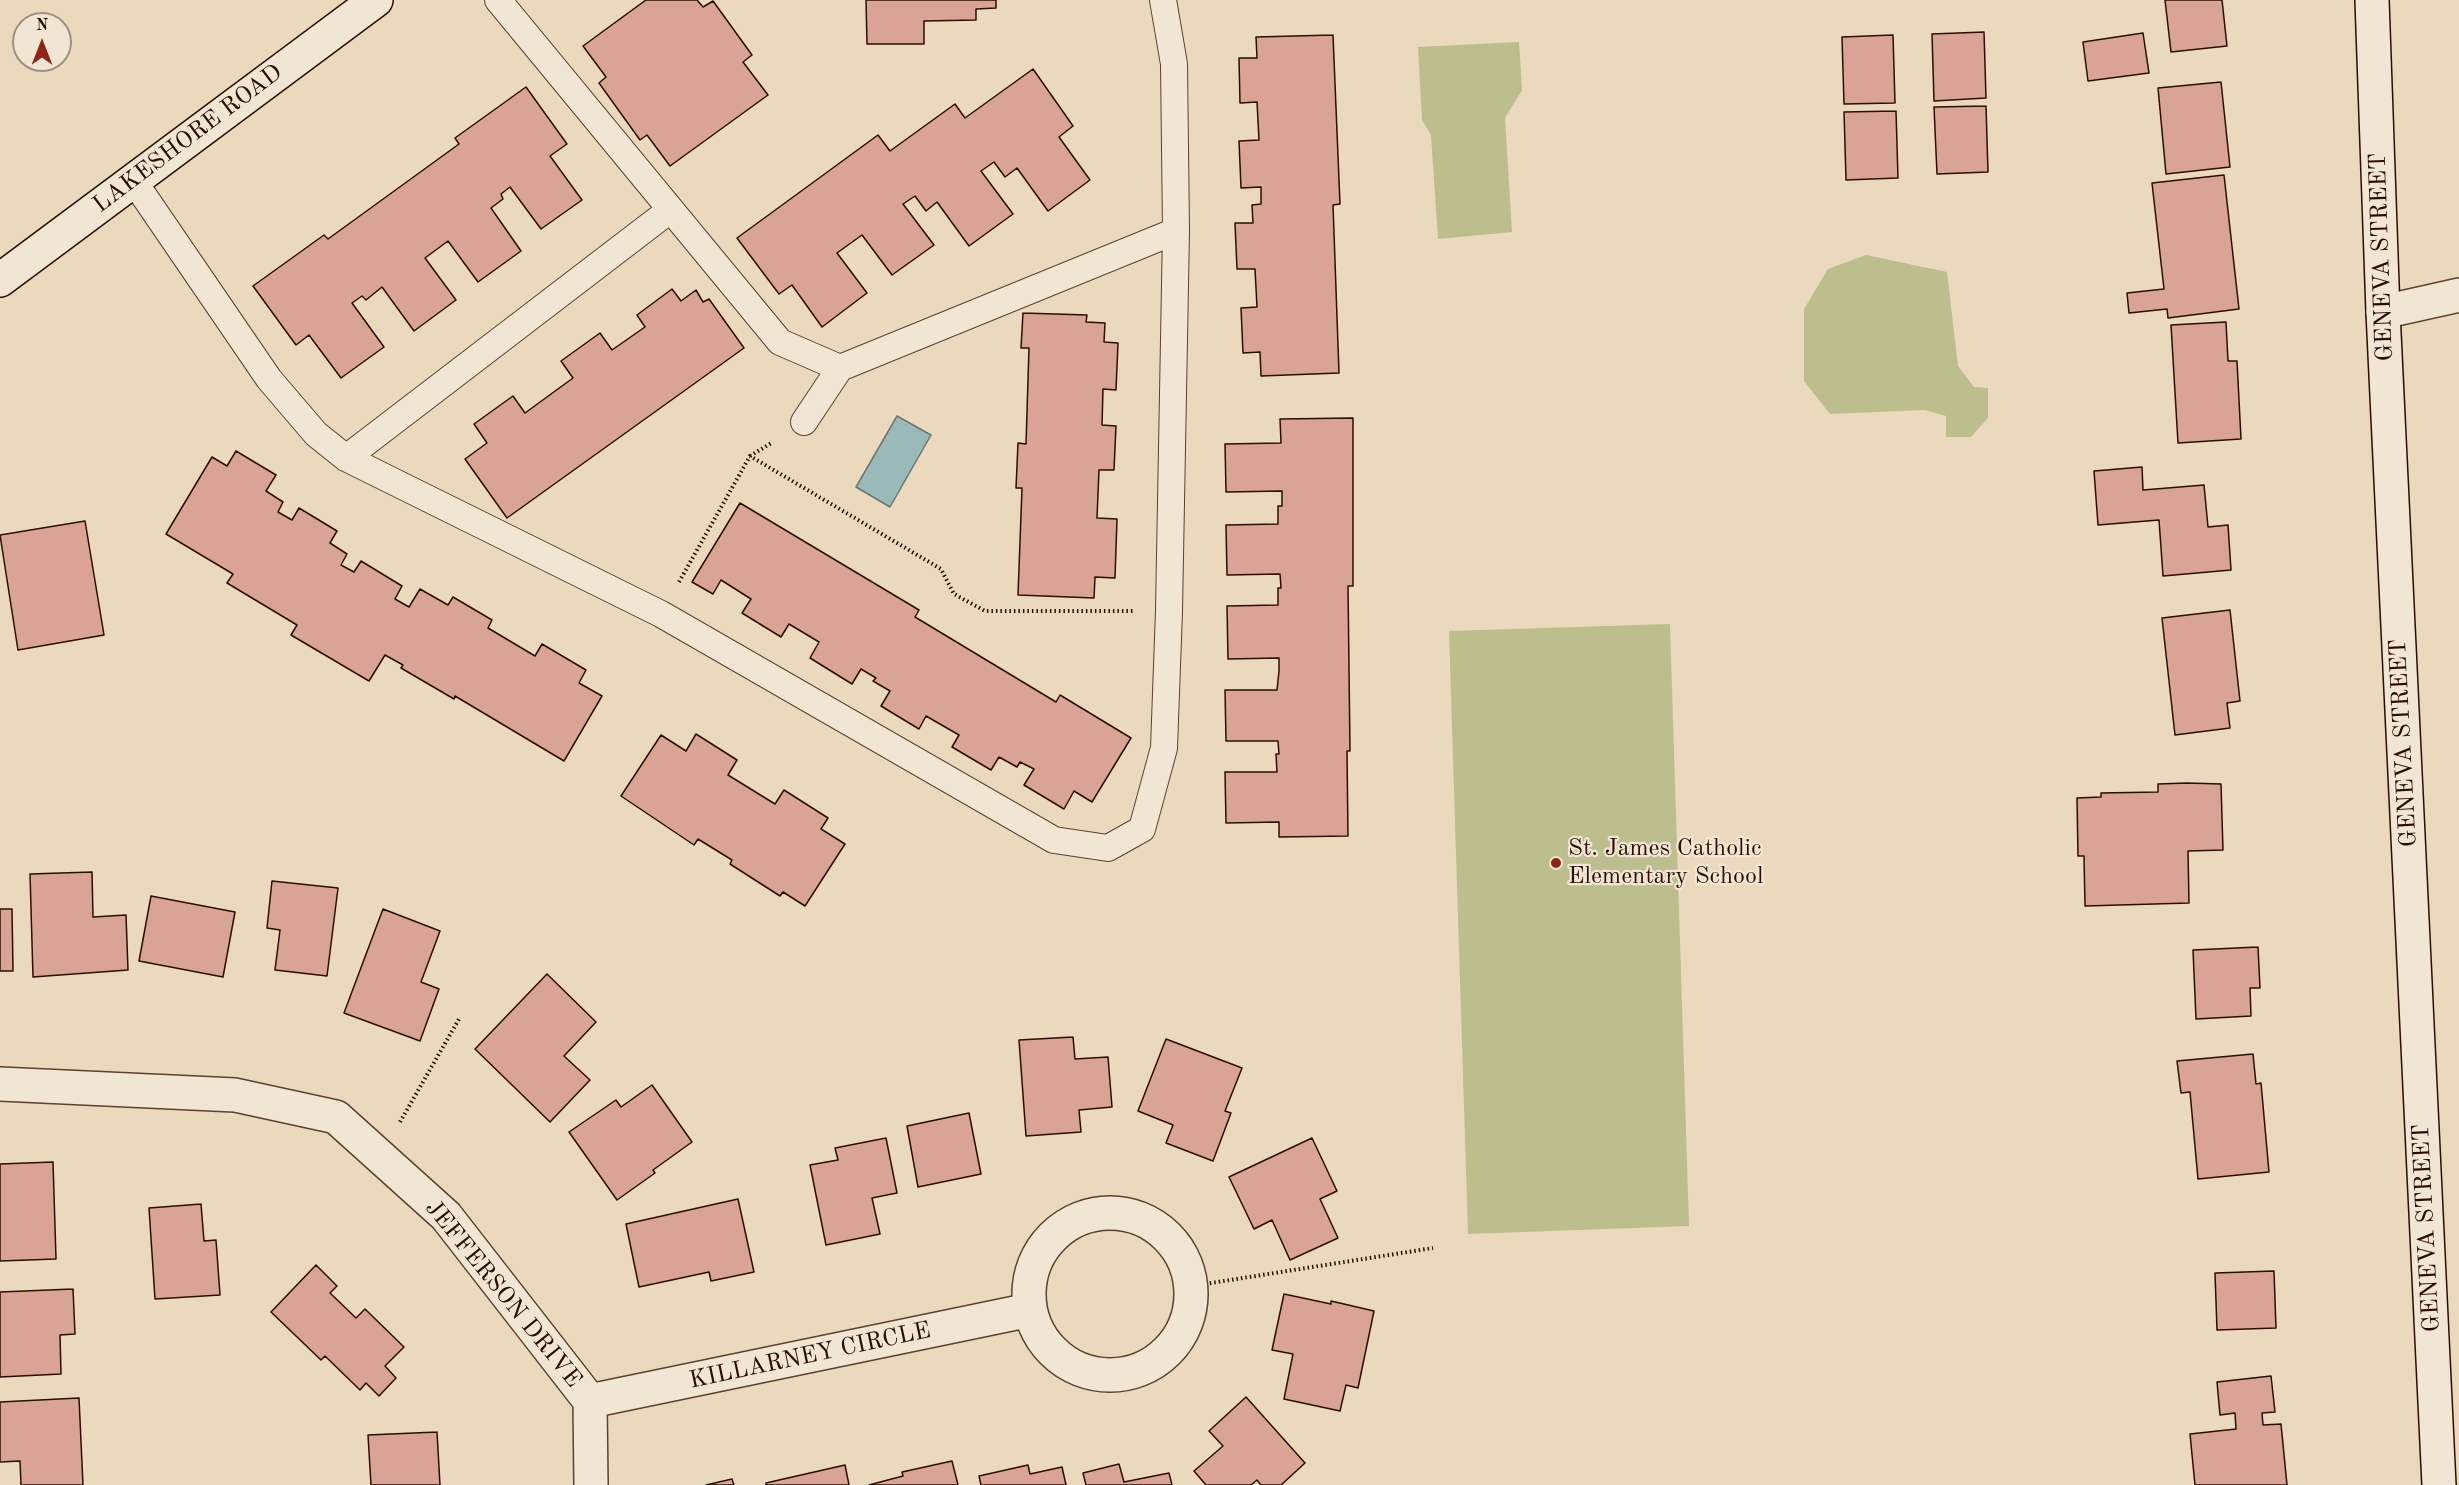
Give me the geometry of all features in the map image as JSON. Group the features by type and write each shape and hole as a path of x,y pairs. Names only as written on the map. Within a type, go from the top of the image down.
{"main road":[{"name":"LAKESHORE ROAD","path":"0,279 376,0"},
{"name":"GENEVA STREET","path":"2372,0 2384,312 2439,1485"},
{"path":"2384,312 2459,296"},
{"name":"JEFFERSON DRIVE","path":"0,1084 235,1095 336,1117 446,1216 590,1401 591,1485"},
{"path":"1108,1212 1137,1217 1161,1229 1180,1251 1192,1286 1191,1312 1180,1338 1161,1359 1127,1375 1098,1376 1084,1372 1059,1358 1040,1337 1030,1310 1028,1290 1035,1262 1051,1238 1074,1221 1108,1212"},
{"name":"KILLARNEY CIRCLE","path":"590,1401 1030,1310"}],"lane":[{"path":"498,0 780,342 840,368"},
{"path":"133,180 269,379 316,434 346,458 661,614 1054,840 1108,848 1142,829 1164,747 1169,611 1176,231 1174,64 1162,0"},
{"path":"346,458 670,210"},
{"path":"804,422 840,368 1176,231"}],"path":[{"path":"661,614 750,456 941,569 954,594 985,611 1169,611"},
{"path":"380,1156 459,1019"},
{"path":"1192,1286 1433,1248"}],"green space":[{"path":"1519,42 1522,90 1505,118 1512,232 1438,239 1431,135 1422,120 1418,47"},
{"path":"1866,255 1947,272 1958,366 1974,387 1988,388 1988,418 1971,437 1946,437 1946,416 1925,410 1830,414 1804,381 1804,309 1828,269"},
{"path":"1670,624 1689,1226 1468,1234 1449,631"}],"water":[{"path":"897,416 931,435 890,507 856,487"}],"building":[{"path":"646,0 697,0 703,7 713,1 752,55 743,62 768,95 670,166 647,135 640,140 599,83 606,77 583,46"},
{"path":"866,0 996,0 996,8 976,9 976,20 924,21 924,44 867,44"},
{"path":"2165,0 2222,0 2227,46 2171,52"},
{"path":"1984,32 1986,98 1934,101 1932,34"},
{"path":"2143,33 2149,73 2088,81 2083,42"},
{"path":"1333,35 1340,204 1333,205 1339,373 1261,376 1260,352 1243,353 1241,308 1257,307 1255,269 1237,269 1235,223 1253,223 1252,205 1261,204 1261,187 1241,188 1239,141 1259,140 1257,102 1240,103 1239,58 1257,58 1256,37"},
{"path":"1893,35 1895,103 1844,104 1842,37"},
{"path":"1033,69 1073,126 1059,137 1090,180 1048,211 1017,168 1005,177 994,162 981,171 1013,214 969,246 937,202 926,211 915,196 903,204 934,245 892,275 862,235 837,253 867,293 822,327 792,285 779,294 737,238 878,135 890,151 955,104 965,118"},
{"path":"2221,82 2230,167 2166,174 2158,88"},
{"path":"526,87 567,144 550,156 582,200 541,229 510,187 501,194 503,199 491,208 521,251 478,282 448,241 425,258 456,300 414,331 382,287 366,300 362,296 352,303 384,347 341,378 309,335 296,345 253,286 324,235 328,239 459,144 455,138"},
{"path":"1986,106 1988,172 1937,174 1934,107"},
{"path":"1896,111 1898,178 1846,180 1844,112"},
{"path":"2224,175 2239,309 2168,318 2167,309 2129,313 2127,293 2164,289 2152,183"},
{"path":"672,289 681,301 696,290 703,302 709,299 744,348 507,518 465,459 487,443 474,424 513,396 525,413 573,378 561,361 600,333 612,350 645,327 637,315"},
{"path":"1023,313 1087,315 1086,322 1105,323 1104,342 1118,343 1116,390 1103,389 1102,425 1116,426 1114,470 1099,470 1097,518 1117,519 1115,578 1095,577 1094,598 1018,595 1022,488 1016,488 1018,443 1026,444 1029,348 1021,348"},
{"path":"2226,322 2228,361 2237,361 2241,439 2178,443 2171,325"},
{"path":"1353,418 1353,586 1348,586 1350,751 1347,751 1348,836 1279,837 1279,822 1226,823 1225,772 1277,772 1276,754 1279,754 1278,741 1226,741 1225,690 1277,690 1279,671 1279,658 1228,659 1227,606 1278,605 1278,588 1281,588 1280,574 1227,575 1226,525 1278,524 1278,506 1282,506 1282,491 1226,492 1225,444 1281,443 1280,419"},
{"path":"236,451 276,475 266,491 283,502 278,512 292,520 299,508 337,531 330,543 347,554 341,565 354,572 361,561 402,586 395,599 409,607 420,589 448,605 453,597 492,620 488,628 535,656 542,644 586,670 579,683 602,696 564,761 455,696 454,699 401,668 403,665 385,655 369,681 291,635 297,625 227,583 233,574 166,534 212,457 227,466"},
{"path":"2142,467 2143,490 2204,485 2208,527 2228,525 2231,570 2163,576 2159,520 2098,525 2094,471"},
{"path":"740,503 919,610 915,617 1056,702 1060,695 1131,738 1092,802 1074,791 1064,809 1024,785 1034,769 1020,762 1017,767 999,757 991,770 952,747 959,735 926,716 919,729 881,706 890,691 873,681 876,678 861,669 852,684 810,658 819,642 789,624 781,637 742,613 751,599 721,580 713,594 692,582"},
{"path":"85,521 104,635 18,650 0,535"},
{"path":"2230,610 2240,701 2227,703 2230,728 2175,735 2162,618"},
{"path":"696,734 737,760 728,775 775,804 784,790 828,818 821,829 845,844 805,906 783,892 780,896 730,864 732,860 698,839 694,845 621,796 661,735 686,751"},
{"path":"2158,784 2221,784 2223,850 2188,851 2189,903 2085,906 2084,856 2078,856 2077,798 2101,797 2101,793 2158,792"},
{"path":"92,872 93,917 126,915 128,970 33,977 30,874"},
{"path":"272,881 338,888 327,976 275,970 280,930 267,928"},
{"path":"151,896 235,912 223,977 139,961"},
{"path":"0,909 12,909 13,971 0,971"},
{"path":"383,909 440,931 421,982 439,989 420,1041 344,1013"},
{"path":"2258,947 2260,988 2250,988 2251,1016 2196,1019 2193,950"},
{"path":"547,974 596,1022 564,1056 590,1080 550,1122 475,1049"},
{"path":"1073,1037 1075,1059 1108,1057 1112,1107 1079,1110 1081,1132 1026,1136 1019,1040"},
{"path":"1166,1039 1242,1068 1225,1111 1231,1113 1213,1161 1166,1143 1173,1125 1138,1111"},
{"path":"2253,1054 2256,1084 2261,1083 2269,1172 2198,1179 2190,1092 2181,1093 2177,1061"},
{"path":"652,1085 692,1142 653,1170 655,1173 617,1200 569,1132 616,1100 621,1107"},
{"path":"969,1113 981,1174 918,1187 907,1126"},
{"path":"886,1138 897,1193 872,1198 880,1234 826,1245 810,1165 838,1160 835,1148"},
{"path":"1312,1138 1337,1191 1320,1199 1338,1238 1290,1260 1272,1220 1254,1229 1229,1177"},
{"path":"53,1162 56,1259 0,1261 0,1164"},
{"path":"738,1199 754,1272 711,1281 709,1272 639,1287 626,1224"},
{"path":"201,1204 204,1241 216,1240 220,1295 155,1299 149,1208"},
{"path":"316,1265 337,1286 330,1293 356,1318 365,1309 404,1347 385,1366 396,1378 379,1396 366,1383 360,1390 325,1356 321,1360 271,1312"},
{"path":"2274,1271 2276,1328 2217,1330 2215,1273"},
{"path":"73,1289 75,1334 60,1335 61,1374 0,1377 0,1292"},
{"path":"1284,1294 1331,1304 1331,1301 1374,1311 1358,1388 1346,1385 1340,1411 1284,1399 1293,1354 1272,1350"},
{"path":"2271,1376 2275,1412 2262,1413 2263,1425 2281,1424 2287,1485 2195,1485 2190,1434 2236,1429 2235,1413 2220,1415 2217,1382"},
{"path":"1246,1397 1305,1463 1281,1485 1261,1485 1257,1480 1251,1485 1206,1485 1194,1471 1223,1446 1209,1431"},
{"path":"79,1398 83,1485 21,1485 20,1461 0,1462 0,1402"},
{"path":"437,1432 440,1485 371,1485 368,1435"},
{"path":"952,1461 958,1485 869,1485 903,1476 902,1472"},
{"path":"1119,1464 1124,1482 1169,1473 1172,1485 1086,1485 1083,1473"},
{"path":"845,1465 849,1485 766,1485 766,1483"},
{"path":"1028,1465 1030,1474 1062,1467 1066,1485 981,1485 979,1476"},
{"path":"732,1479 734,1485 706,1485"}],"place":[{"name":"St. James Catholic Elementary School","path":"1556,863"}]}
